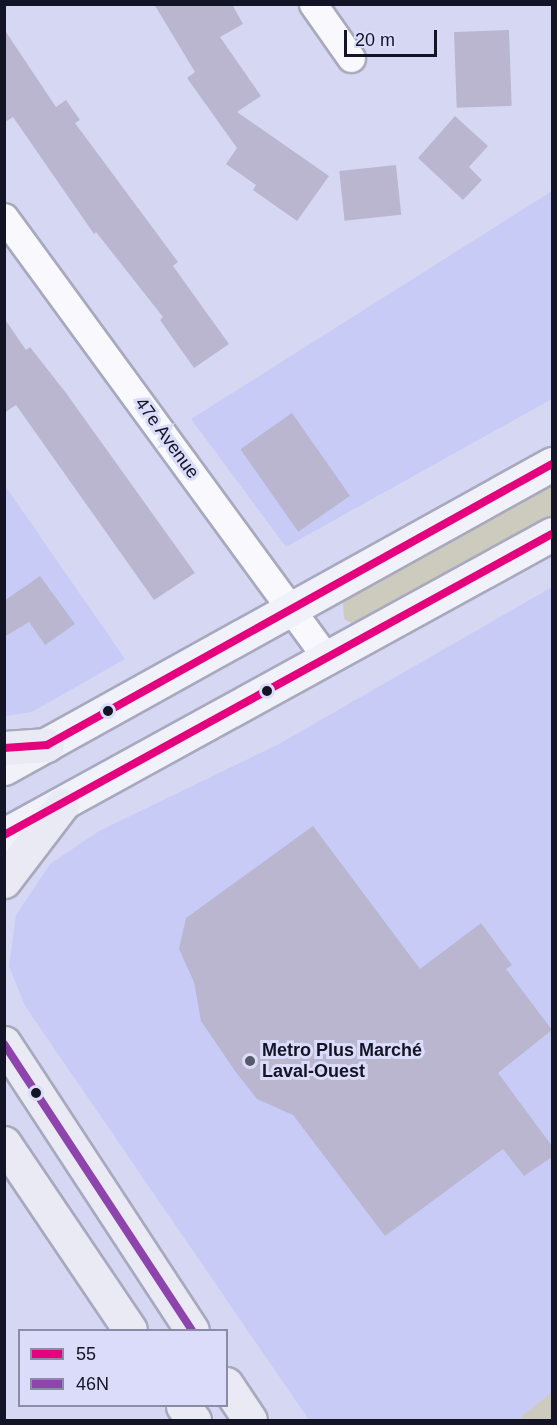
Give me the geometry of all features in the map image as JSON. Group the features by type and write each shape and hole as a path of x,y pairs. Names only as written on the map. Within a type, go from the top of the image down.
{"main road":[{"path":"4,768 552,464"},
{"path":"4,835 328,660 552,534"},
{"path":"4,748 47,745"},
{"path":"4,881 62,805"},
{"path":"4,1043 191,1329"},
{"path":"4,1143 129,1329"},
{"path":"228,1387 250,1420"},
{"path":"184,1407 194,1420"}],"street":[{"path":"313,4 351,58"},
{"name":"47e Avenue","path":"4,217 328,660"}],"shaded area":[{"path":"552,191 552,399 286,547 191,419"},
{"path":"552,482 552,521 357,626 344,619 343,602 350,594"},
{"path":"4,484 125,659 32,712 5,716"},
{"path":"552,587 552,1392 517,1420 309,1420 25,1006 9,966 16,915 50,864 99,831 277,745"},
{"path":"552,1392 552,1420 517,1420"}],"building":[{"path":"154,4 232,4 243,24 220,37 261,96 237,112 329,176 297,221 253,190 256,185 226,164 237,148 187,78 195,72"},
{"path":"4,29 56,107 66,100 80,120 75,123 178,262 173,266 229,344 194,368 160,320 163,317 96,232 94,234 13,117 4,123"},
{"path":"509,30 512,106 457,108 454,32"},
{"path":"455,116 488,146 469,167 482,180 463,200 418,158"},
{"path":"396,165 401,215 345,221 339,171"},
{"path":"4,318 26,350 30,347 66,393 195,573 154,600 16,405 4,413"},
{"path":"292,413 350,496 298,532 240,449"},
{"path":"40,576 75,624 45,645 29,622 4,637 4,601"},
{"path":"313,826 420,969 481,923 512,965 506,969 552,1030 498,1073 552,1146 552,1157 524,1176 503,1149 385,1236 293,1115 257,1099 235,1071 201,1021 194,982 179,949 186,918"}],"transit line":[{"name":"55","path":"4,748 47,745 552,464"},
{"name":"55","path":"4,835 552,534"},
{"name":"46N","path":"4,1044 191,1329"}],"place":[{"name":"Metro Plus Marché Laval-Ouest","path":"250,1061"}]}
